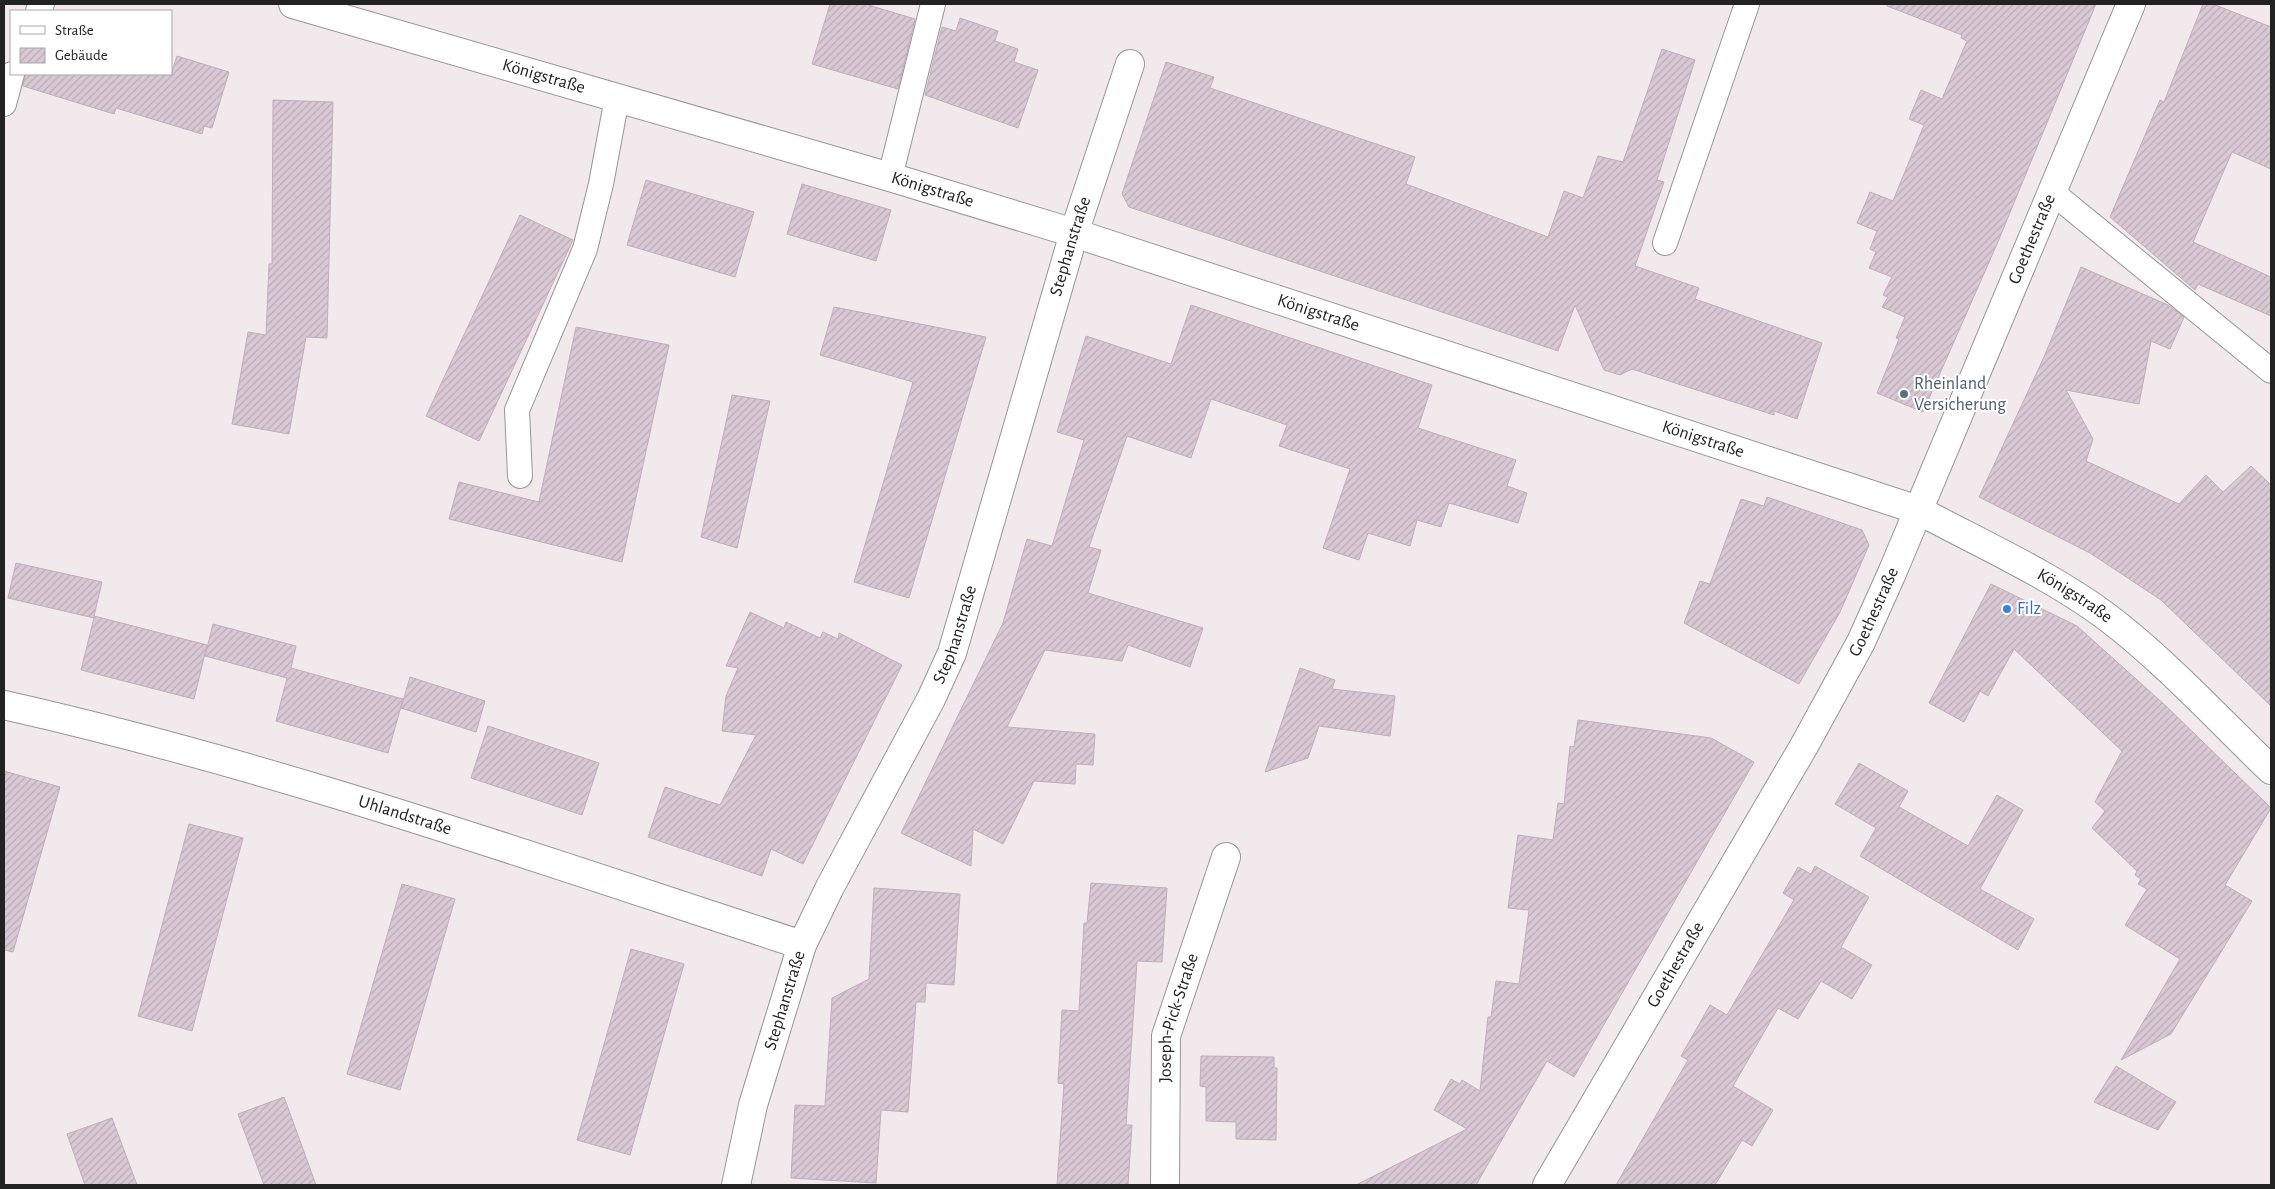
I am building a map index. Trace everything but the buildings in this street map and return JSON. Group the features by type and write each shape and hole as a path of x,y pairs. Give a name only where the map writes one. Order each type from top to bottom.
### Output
{"street":[{"name":"Königstraße","path":"293,4 890,177 1074,233 1918,510 2045,578 2106,617 2133,638 2271,770"},
{"name":"Goethestraße","path":"1547,1185 1848,667 1885,589 2132,4"},
{"name":"Stephanstraße","path":"736,1185 753,1105 802,945 830,887 931,699 952,653 1074,233 1130,64"},
{"name":"Uhlandstraße","path":"4,705 121,732 294,781 802,945"},
{"name":"Joseph-Pick-Straße","path":"1165,1185 1166,1036 1226,857"}],"lane":[{"path":"890,177 933,4"},
{"path":"1665,243 1747,4"},
{"path":"4,104 12,75"},
{"path":"520,476 517,410 585,249 601,184 617,98"},
{"path":"2053,193 2271,371"}],"place":[{"name":"Rheinland Versicherung","path":"1904,394"},
{"name":"Filz","path":"2007,609"}]}
